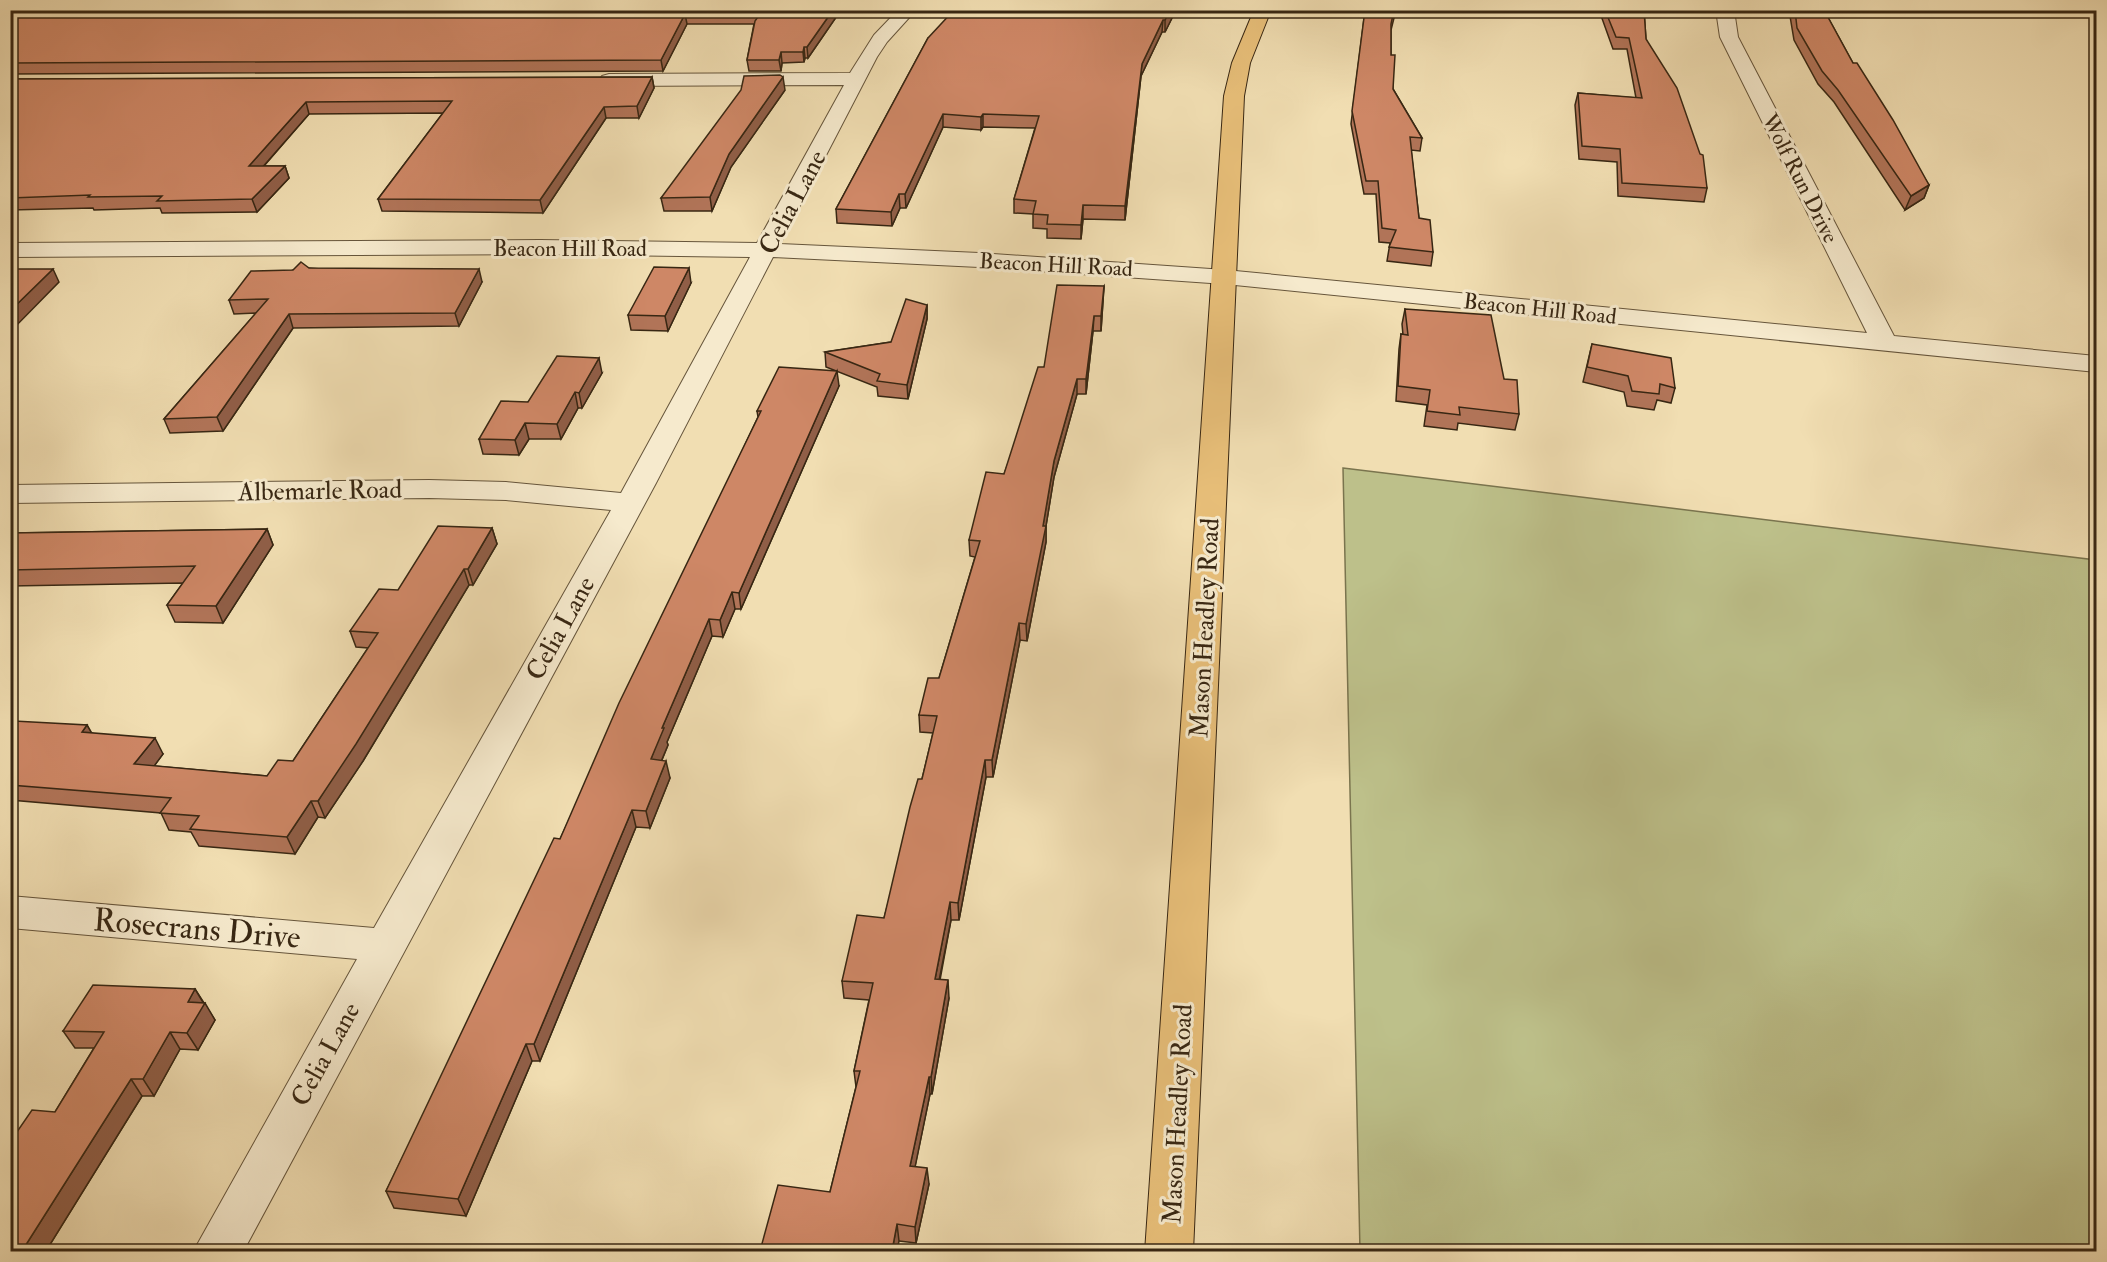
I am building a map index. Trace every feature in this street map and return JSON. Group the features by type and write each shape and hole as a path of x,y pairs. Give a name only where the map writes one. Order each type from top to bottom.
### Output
{"main road":[{"name":"Mason Headley Road","path":"1169,1251 1234,96 1241,63 1263,10"}],"street":[{"name":"Celia Lane","path":"217,1251 630,503 856,79 880,39 908,10"},
{"name":"Wolf Run Drive","path":"1725,10 1729,37 1884,342"},
{"path":"593,80 856,79"},
{"name":"Beacon Hill Road","path":"10,250 540,247 766,250 990,260 1225,277 2097,364"},
{"name":"Albemarle Road","path":"10,494 506,490 630,503"},
{"name":"Rosecrans Drive","path":"10,912 384,945"}],"green space":[{"path":"1343,468 2096,560 2096,1251 1360,1251"}],"building":[{"path":"10,10 833,10 807,47 804,47 803,52 781,52 779,60 747,60 755,21 760,14 685,14 661,60 10,63"},
{"path":"954,10 1011,10 1067,16 1071,10 1170,10 1142,64 1125,206 1083,205 1081,225 1047,224 1048,215 1033,214 1036,201 1014,199 1039,116 983,114 981,117 943,114 905,194 899,194 891,212 836,209 928,38"},
{"path":"1365,10 1394,10 1391,24 1391,55 1395,55 1393,89 1422,138 1410,137 1419,218 1430,220 1433,252 1389,247 1396,230 1382,228 1378,181 1366,181 1352,111"},
{"path":"1605,10 1644,10 1646,39 1677,88 1700,154 1703,155 1707,188 1622,183 1620,149 1582,146 1578,93 1642,98 1629,38 1616,37"},
{"path":"1795,10 1824,10 1853,63 1857,63 1893,120 1929,185 1911,196 1838,90 1822,71 1797,28"},
{"path":"780,75 783,77 729,154 710,197 661,198 741,90 744,76"},
{"path":"652,77 637,106 604,107 540,200 378,199 452,101 306,102 249,166 285,166 252,199 157,201 162,196 88,197 90,195 10,198 10,79"},
{"path":"301,262 309,268 479,269 455,313 289,314 217,417 164,419 268,299 229,300 251,271 293,270"},
{"path":"654,267 689,268 665,316 628,315"},
{"path":"10,269 53,269 10,311"},
{"path":"1057,285 1104,286 1101,316 1094,316 1086,379 1077,379 1054,461 1043,526 1046,526 1026,624 1019,623 992,760 985,760 958,903 950,902 935,979 948,980 931,1077 929,1077 910,1166 927,1168 915,1227 897,1224 892,1251 760,1251 778,1185 830,1192 860,1071 854,1071 873,983 842,981 857,915 884,918 910,807 918,779 922,779 937,716 919,715 928,678 939,678 980,541 969,540 986,472 1004,474 1038,367 1044,367"},
{"path":"906,299 927,305 907,385 877,381 880,374 825,352 891,342"},
{"path":"1405,309 1491,315 1504,379 1517,380 1519,414 1459,407 1460,415 1427,411 1430,390 1398,386 1401,334 1408,335"},
{"path":"1592,344 1671,358 1675,388 1660,384 1659,394 1632,391 1628,376 1587,367"},
{"path":"557,356 599,358 579,393 575,392 557,424 525,423 515,440 479,439 501,401 528,402"},
{"path":"779,367 837,371 739,593 732,592 720,620 709,619 651,759 666,761 646,811 632,810 534,1044 526,1044 458,1199 386,1191 554,838 560,839 619,703 761,411 757,411"},
{"path":"438,526 492,528 468,569 464,569 356,744 318,801 311,801 287,837 190,829 199,816 160,813 171,798 10,785 10,724 14,721 87,725 82,732 155,738 134,764 267,776 278,760 293,761 378,633 350,631 379,589 398,590"},
{"path":"267,529 216,606 167,605 195,566 10,570 10,533"},
{"path":"93,985 195,989 188,1002 205,1003 187,1033 170,1032 143,1079 131,1079 22,1251 10,1251 10,1142 32,1110 55,1112 104,1032 63,1031"}]}
